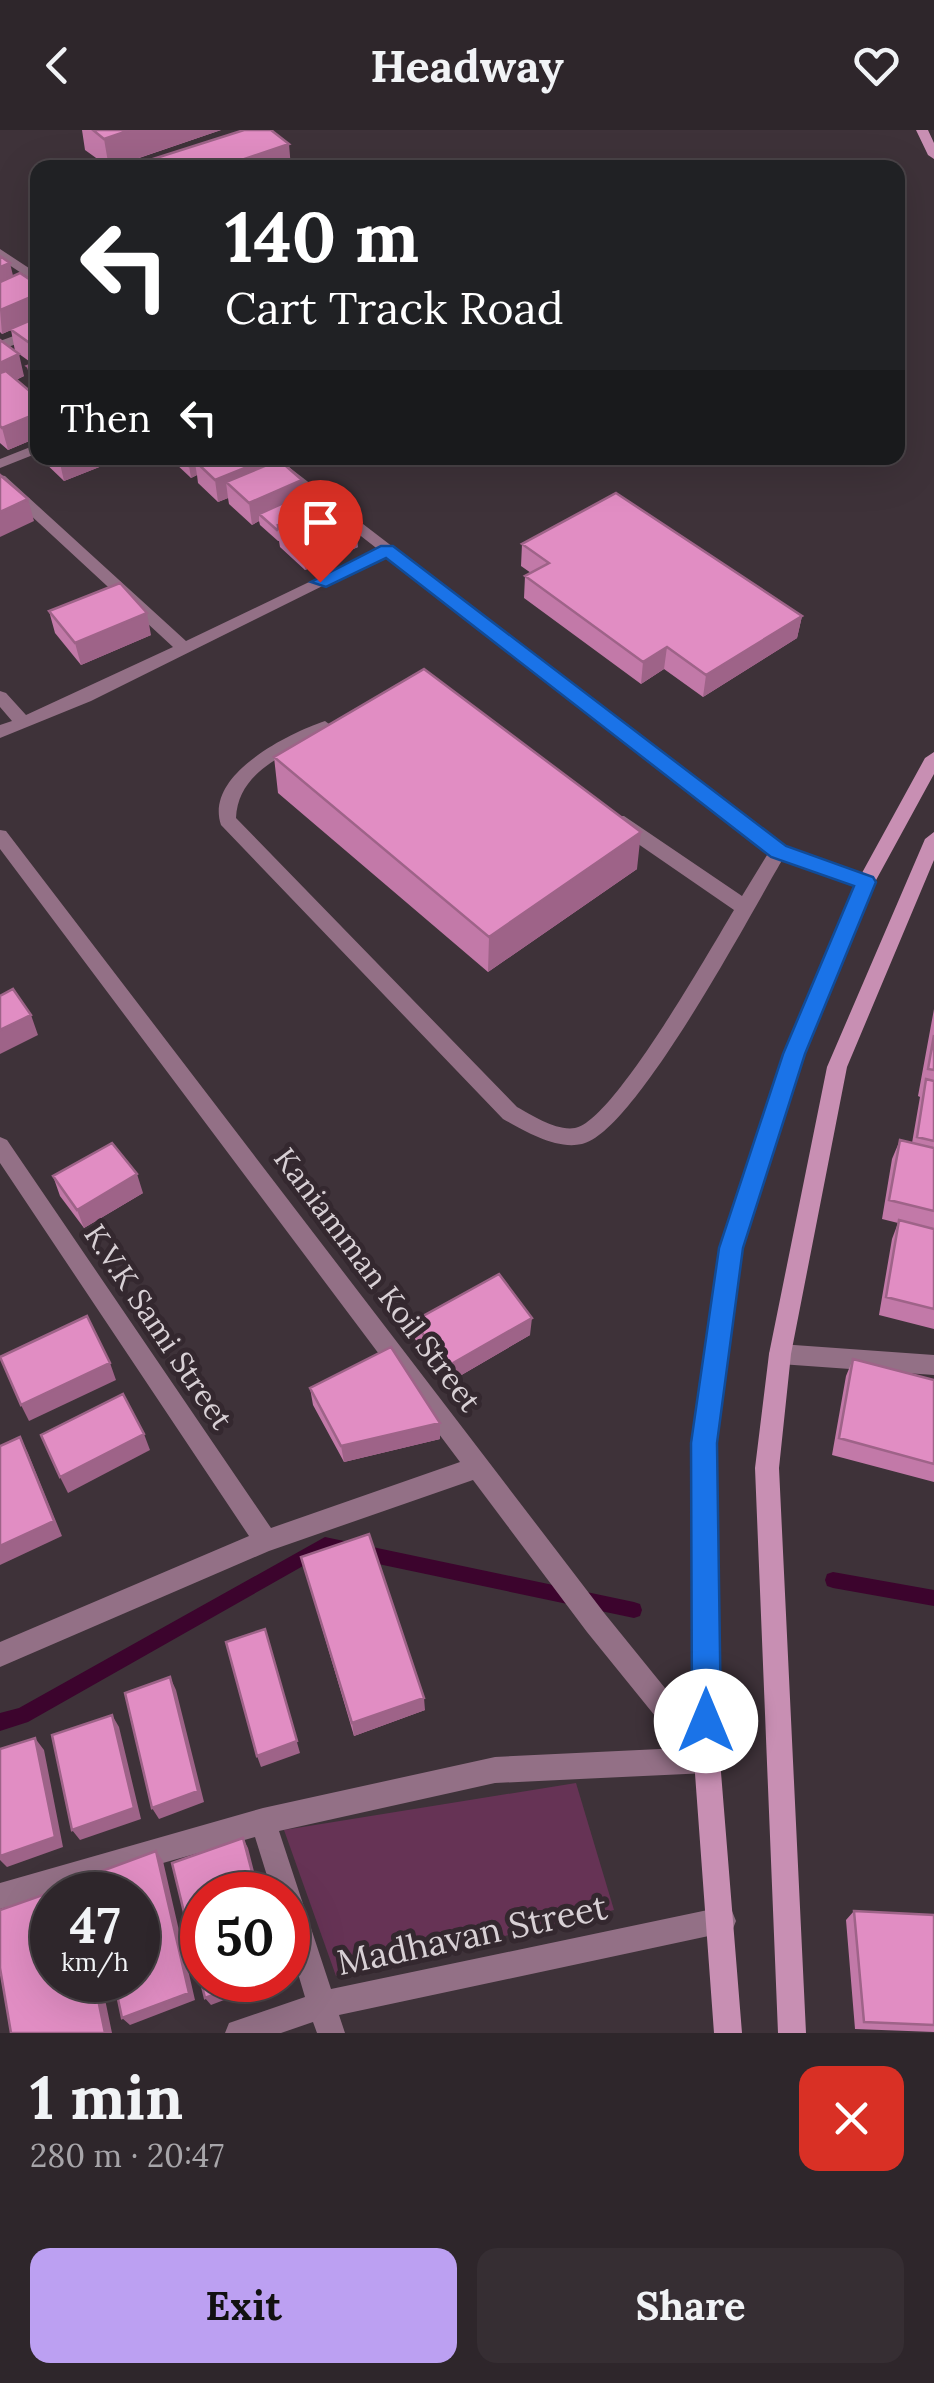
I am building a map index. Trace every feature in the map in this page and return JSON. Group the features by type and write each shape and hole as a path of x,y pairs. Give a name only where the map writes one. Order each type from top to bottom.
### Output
{"main road":[{"path":"927,132 934,156"},
{"path":"728,2033 707,1760 704,1443 731,1248 794,1054 866,882 934,758"},
{"path":"792,2033 767,1468 780,1354 836,1067 934,839"}],"street":[{"path":"0,253 30,274"},
{"path":"0,346 30,334"},
{"path":"0,464 30,451"},
{"path":"277,465 778,852 866,882"},
{"path":"0,479 184,648"},
{"path":"0,732 387,550"},
{"path":"0,697 23,722"},
{"path":"338,720 244,773 229,792 227,820 510,1113 551,1133 583,1136 599,1127 637,1082 778,852"},
{"path":"598,807 744,907"},
{"name":"Kaniamman Koil Street","path":"0,836 596,1623 707,1760"},
{"name":"K.V.K Sami Street","path":"0,1146 266,1542"},
{"path":"780,1354 934,1366"},
{"path":"0,1655 266,1542 478,1467"},
{"path":"0,1896 263,1822 495,1770 707,1760"},
{"path":"263,1822 325,2004 331,2033"},
{"name":"Madhavan Street","path":"239,2033 325,2004 722,1921"}],"shaded area":[{"path":"576,1783 614,1910 336,1976 310,1903 310,1872 299,1872 284,1830"}],"building":[{"path":"93,130 130,130 104,139"},
{"path":"244,130 271,130 289,144 242,160 150,160"},
{"path":"20,273 30,280 30,297 0,310 0,282"},
{"path":"30,320 30,343 10,329"},
{"path":"0,340 19,354 0,363"},
{"path":"6,371 30,391 30,416 2,428 0,426 0,373"},
{"path":"199,465 252,465 215,480"},
{"path":"267,465 285,465 302,480 249,503 226,482"},
{"path":"0,475 28,499 0,512"},
{"path":"306,493 321,506 278,525 277,530 259,514"},
{"path":"616,493 802,616 706,675 667,647 643,662 525,576 549,563 522,544"},
{"path":"330,502 356,525 303,548 278,525"},
{"path":"120,583 147,613 75,643 49,611"},
{"path":"424,669 641,832 489,937 274,757"},
{"path":"13,989 31,1015 0,1030 0,996"},
{"path":"934,1035 934,1070 928,1069"},
{"path":"926,1079 934,1081 934,1141 917,1137"},
{"path":"900,1140 934,1148 934,1211 889,1200"},
{"path":"112,1143 137,1174 77,1210 53,1176"},
{"path":"899,1220 934,1229 934,1309 886,1297"},
{"path":"499,1274 532,1318 446,1367 414,1321"},
{"path":"87,1316 110,1363 21,1405 0,1357"},
{"path":"391,1347 440,1423 341,1446 310,1388"},
{"path":"853,1359 934,1380 934,1464 839,1438"},
{"path":"123,1394 144,1434 60,1477 41,1435"},
{"path":"20,1437 54,1521 0,1546 0,1446"},
{"path":"369,1534 424,1698 352,1723 301,1557"},
{"path":"265,1629 297,1741 257,1756 226,1642"},
{"path":"170,1677 198,1791 152,1808 125,1693"},
{"path":"112,1715 134,1808 72,1830 52,1735"},
{"path":"35,1738 55,1837 0,1856 0,1749"},
{"path":"243,1838 252,1872 180,1872 180,1896 172,1863"},
{"path":"156,1851 180,1954 180,1996 122,2018 119,2002 160,2002 160,1872 99,1872"},
{"path":"30,1899 30,2002 99,2002 105,2033 11,2033 0,1968 0,1910"},
{"path":"854,1911 934,1915 934,2025 864,2022"}],"waterway":[{"path":"0,1722 22,1716 325,1545 634,1610"},
{"path":"833,1580 934,1598"}],"route":[{"path":"320,582 387,550 778,852 866,882 794,1054 731,1248 704,1443 706,1721"}]}
